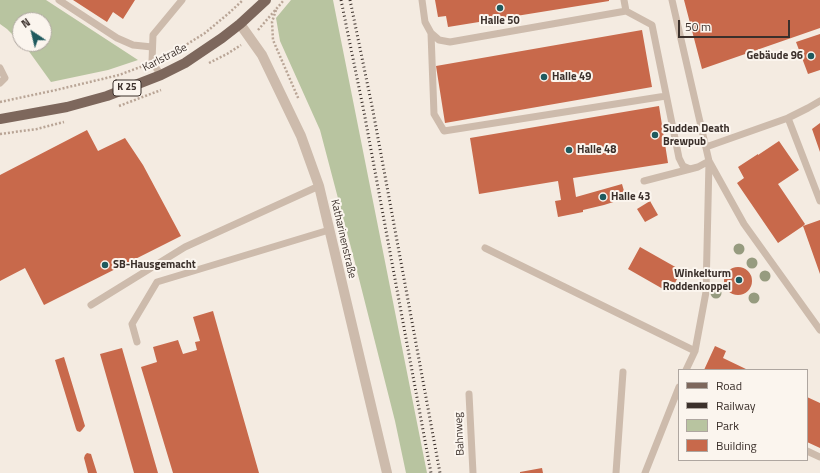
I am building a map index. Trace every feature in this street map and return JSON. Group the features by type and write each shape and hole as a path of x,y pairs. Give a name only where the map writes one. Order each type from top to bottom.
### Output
{"main road":[{"name":"K 25","path":"240,24 266,0"},
{"name":"Karlstraße","path":"0,119 66,107 107,96 161,75 203,52 240,24"}],"street":[{"name":"Katharinenstraße","path":"240,24 262,55 301,136 318,186 387,473"}],"lane":[{"path":"59,0 117,38 133,45 152,47"},
{"path":"161,75 152,62 153,35 182,0"},
{"path":"422,0 425,22 431,33 439,40 450,42 626,11 652,25 679,158 683,166 690,169"},
{"path":"624,0 626,11"},
{"path":"672,0 709,160 706,292 695,351 686,369"},
{"path":"431,33 434,114 444,131 666,96"},
{"path":"0,68 5,78 0,83"},
{"path":"706,147 788,118 820,101"},
{"path":"788,118 820,201"},
{"path":"644,181 698,167 709,160"},
{"path":"709,160 744,224 820,330"},
{"path":"90,305 185,247 318,186"},
{"path":"137,342 132,324 157,282 329,230"},
{"path":"485,248 695,351"},
{"path":"616,473 623,372"},
{"path":"646,473 678,390"},
{"name":"Bahnweg","path":"469,394 473,473"},
{"path":"808,451 820,457"}],"path":[{"path":"0,102 119,75 152,62 180,48 204,33 243,0"},
{"path":"276,10 284,0"}],"green space":[{"path":"0,0 46,0 138,60 108,70 51,82 29,52 52,52 52,12 12,12 12,34 0,24"},
{"path":"291,0 333,0 427,473 406,473 395,421 320,130 280,41 276,18"}],"building":[{"path":"73,0 135,0 123,19 113,12 107,22"},
{"name":"Halle 50","path":"435,0 609,1 448,27 446,16 438,17"},
{"path":"684,0 820,0 820,28 702,69"},
{"name":"Halle 49","path":"642,30 652,87 445,123 436,66"},
{"name":"Gebäude 96","path":"820,34 820,70 808,74 796,42"},
{"name":"Halle 48","path":"659,106 668,163 573,178 576,197 622,184 626,198 583,210 583,212 558,217 555,201 561,200 558,181 479,194 470,138"},
{"path":"820,123 820,152 812,129"},
{"path":"87,130 98,151 125,138 143,165 181,236 44,305 25,268 0,281 0,175"},
{"path":"779,141 799,170 778,184 805,224 778,243 737,183 744,178 738,167"},
{"path":"650,201 658,215 645,222 637,209"},
{"path":"820,220 820,274 803,226"},
{"path":"640,247 686,273 683,279 678,277 675,283 668,280 663,289 628,269"},
{"name":"Winkelturm Roddenkoppel","path":"738,267 748,271 752,281 748,291 738,295 728,291 724,281 728,271"},
{"path":"213,311 259,473 173,473 141,367 157,362 153,347 178,340 183,354 197,350 195,342 200,341 193,317"},
{"path":"715,346 726,351 723,358 746,369 704,369"},
{"path":"122,348 158,473 134,473 100,354"},
{"path":"64,357 85,426 80,432 76,429 55,360"},
{"path":"808,397 820,403 820,448 808,442"},
{"path":"87,453 91,454 97,473 88,473 84,458"},
{"path":"542,468 543,473 520,473 520,472"}],"railway":[{"path":"341,0 364,112 431,473"},
{"path":"350,0 373,111 440,473"}],"place":[{"name":"Halle 50","path":"500,8"},
{"name":"Gebäude 96","path":"811,56"},
{"name":"Halle 49","path":"544,77"},
{"name":"Sudden Death Brewpub","path":"655,135"},
{"name":"Halle 48","path":"569,150"},
{"name":"Halle 43","path":"603,197"},
{"name":"SB-Hausgemacht","path":"105,265"},
{"name":"Winkelturm Roddenkoppel","path":"739,280"}]}
